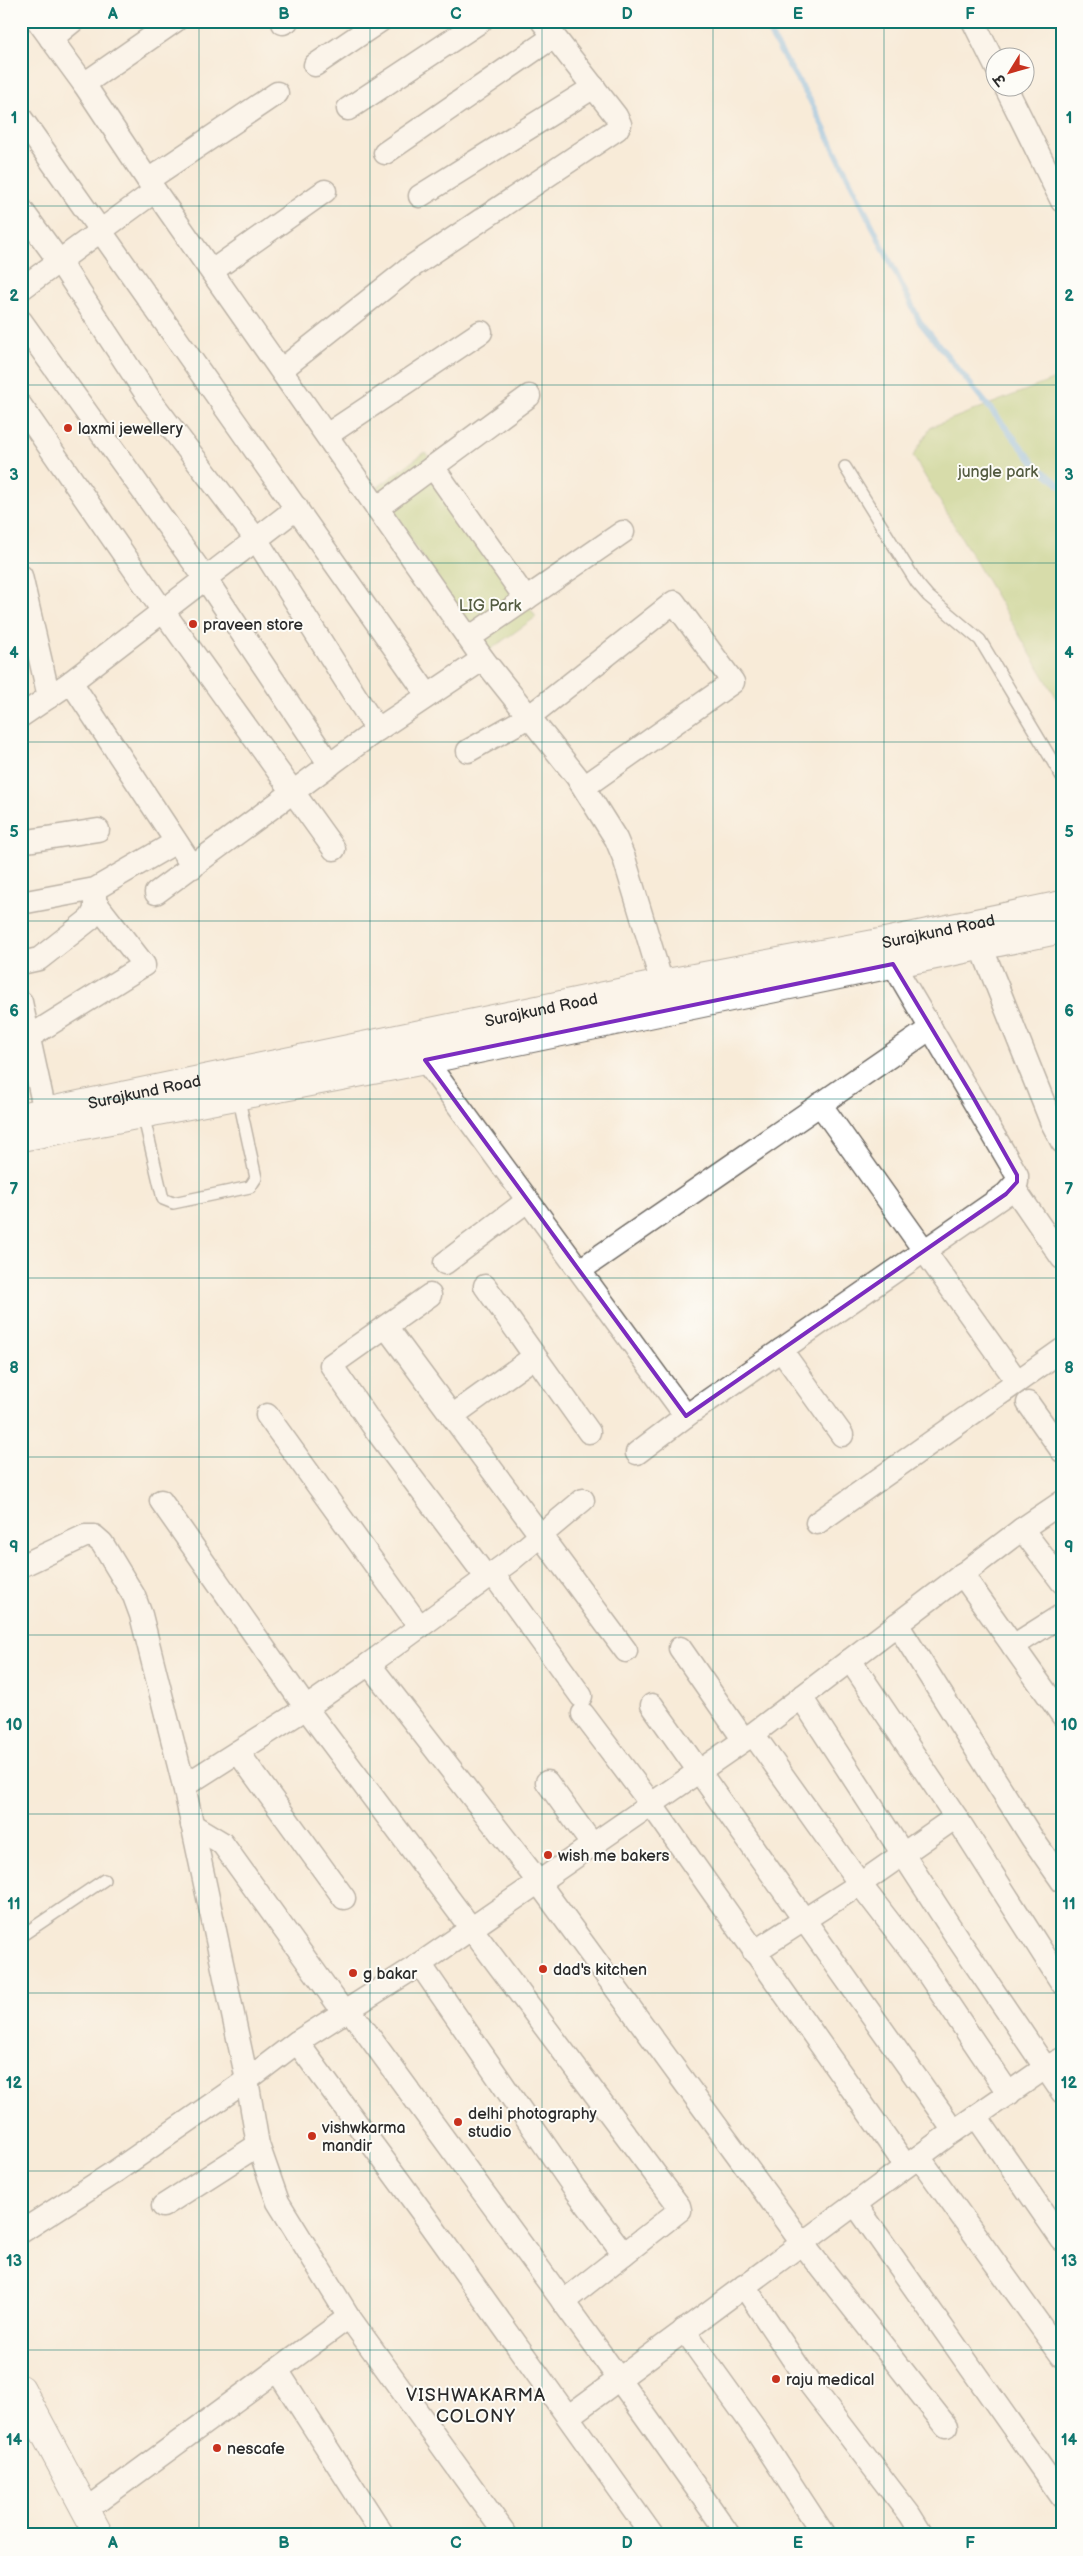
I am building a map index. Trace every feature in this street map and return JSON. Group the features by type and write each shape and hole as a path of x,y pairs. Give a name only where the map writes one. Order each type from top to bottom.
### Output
{"main road":[{"name":"Surajkund Road","path":"33,1115 662,984 885,942 1062,905"},
{"name":"Surajkund Road","path":"21,1137 425,1060 1062,929"},
{"path":"21,2389 99,2535"}],"street":[{"path":"73,21 44,30 84,84 152,185 483,659 530,716 584,787 616,838 624,858 669,1010"},
{"path":"84,84 175,21"},
{"path":"315,65 380,21"},
{"path":"348,109 481,21"},
{"path":"973,21 986,48"},
{"path":"281,370 411,267 617,129 620,124 616,116 548,29 385,153"},
{"path":"420,196 594,87"},
{"path":"21,289 100,231 152,185 276,92"},
{"path":"1012,98 1053,165 1062,201"},
{"path":"21,118 298,508 427,694"},
{"path":"212,271 325,192"},
{"path":"21,209 59,260 151,401 256,539 377,730"},
{"path":"21,321 205,578 330,765"},
{"path":"327,435 481,332"},
{"path":"377,508 529,396"},
{"path":"21,406 164,611 334,849"},
{"path":"433,466 526,599"},
{"path":"21,716 70,682 298,508"},
{"path":"469,638 622,532"},
{"path":"21,576 49,697"},
{"path":"468,751 530,716 674,602 733,682 584,787"},
{"path":"156,893 427,694 483,659"},
{"path":"70,682 193,867"},
{"path":"21,842 98,830"},
{"path":"21,903 95,895 176,842"},
{"path":"21,963 39,959 90,919 94,915 95,895"},
{"path":"25,1038 144,965 95,895"},
{"path":"981,946 1051,1121 1062,1142"},
{"path":"637,1453 686,1416 1014,1188 1017,1182 1017,1175 893,964"},
{"path":"21,1002 33,1115"},
{"path":"580,1270 931,1028"},
{"path":"425,1060 527,1202 580,1270 686,1416"},
{"path":"820,1104 926,1250 1017,1381"},
{"path":"1014,1188 1062,1258"},
{"path":"445,1263 527,1202"},
{"path":"484,1286 589,1432"},
{"path":"430,1295 387,1328 331,1366 375,1429 490,1576 754,1952 912,2162 1062,2356"},
{"path":"387,1328 626,1651"},
{"path":"781,1350 842,1434"},
{"path":"817,1524 1062,1350"},
{"path":"452,1416 534,1357"},
{"path":"1028,1403 1062,1451"},
{"path":"267,1415 420,1627"},
{"path":"184,1786 306,1708 369,1664 490,1576 583,1500"},
{"path":"162,1501 306,1708 469,1929 680,2206 680,2210 562,2302"},
{"path":"21,2232 116,2171 247,2080 297,2042 348,2012 420,1964 748,1737 1022,1529 1062,1502"},
{"path":"1022,1529 1062,1582"},
{"path":"21,1566 85,1536 94,1536 102,1543 134,1596 141,1615 184,1786 247,2080 258,2145 282,2209 349,2317 506,2535"},
{"path":"962,1574 1062,1715"},
{"path":"1013,1646 1062,1615"},
{"path":"897,1624 1032,1838 1062,1881"},
{"path":"680,1648 920,1962 1009,2094"},
{"path":"850,1660 956,1817 1062,1983"},
{"path":"369,1664 539,1882 802,2243 946,2426"},
{"path":"801,1697 904,1854 1053,2064 1062,2092"},
{"path":"652,1706 954,2131"},
{"path":"238,1752 344,1898"},
{"path":"548,1782 592,1844"},
{"path":"754,1952 860,1884 956,1817"},
{"path":"192,1825 222,1843 562,2302 620,2377 729,2535"},
{"path":"420,1964 575,2190 624,2254"},
{"path":"297,2042 569,2416 652,2535"},
{"path":"569,2416 954,2131 1053,2064"},
{"path":"976,2116 1059,2229"},
{"path":"163,2206 258,2145"},
{"path":"856,2205 1062,2496"},
{"path":"744,2286 809,2383 909,2514 922,2535"},
{"path":"86,2510 349,2317"},
{"path":"684,2330 754,2426 824,2535"},
{"path":"277,2370 383,2535"}],"lane":[{"path":"845,467 917,583 928,596 980,640 1062,776"},
{"path":"142,1113 163,1199 172,1203 250,1187 254,1183 256,1178 238,1095"},
{"path":"21,1936 104,1880"}],"highlighted area":[{"path":"893,964 973,1097 1017,1175 1017,1182 1006,1194 686,1416 425,1060"}],"green space":[{"name":"jungle park","path":"1055,379 1062,387 1062,707 913,456 931,427"},
{"name":"LIG Park","path":"425,452 536,617 484,654 378,487"}],"waterway":[{"path":"762,21 810,100 920,322 1035,464 1062,487"}],"place":[{"name":"laxmi jewellery","path":"68,428"},
{"name":"praveen store","path":"193,624"},
{"name":"wish me bakers","path":"548,1855"},
{"name":"dad's kitchen","path":"543,1969"},
{"name":"g bakar","path":"353,1973"},
{"name":"delhi photography studio","path":"458,2122"},
{"name":"vishwkarma mandir","path":"312,2136"},
{"name":"raju medical","path":"776,2379"},
{"name":"nescafe","path":"217,2448"}],"district":[{"name":"VISHWAKARMA COLONY","path":"476,2405"}]}
